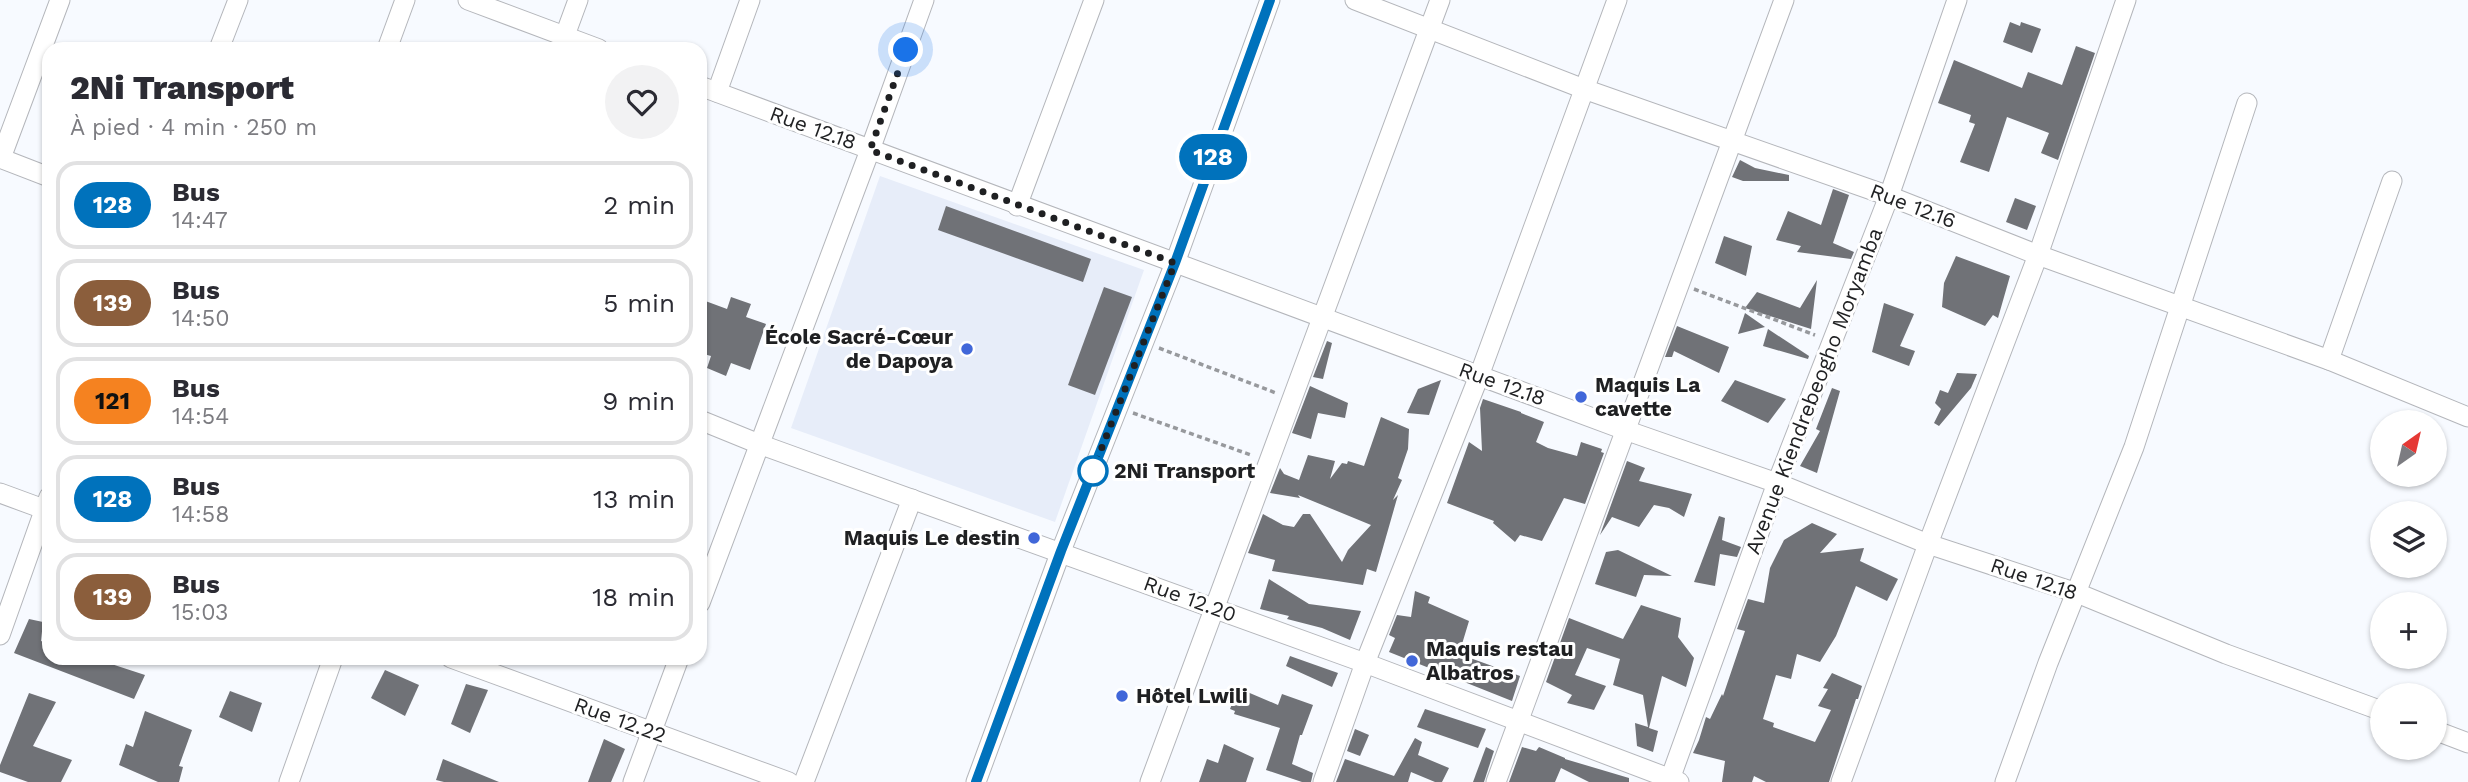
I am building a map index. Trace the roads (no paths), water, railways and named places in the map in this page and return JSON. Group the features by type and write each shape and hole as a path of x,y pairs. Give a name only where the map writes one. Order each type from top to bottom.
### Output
{"street":[{"path":"45,42 61,0"},
{"path":"222,42 238,0"},
{"path":"390,42 405,0"},
{"path":"468,0 560,42"},
{"path":"562,42 578,0"},
{"path":"708,89 750,0"},
{"path":"707,584 924,0"},
{"path":"1017,206 1094,0"},
{"path":"976,782 1061,551 1175,263 1270,0"},
{"name":"Rue 12.16","path":"1355,0 1584,89 1889,196 2038,255 2329,360 2468,417"},
{"path":"1150,782 1440,0"},
{"path":"1323,782 1365,663 1479,376 1617,0"},
{"path":"1496,782 1784,0"},
{"name":"Avenue Kiendrebeogho Moryamba","path":"1673,781 1777,483 1889,196 1957,0"},
{"path":"1841,782 2038,255 2126,0"},
{"path":"42,49 0,158 42,174"},
{"name":"Rue 12.18","path":"708,89 1017,206 1625,430 1777,483 1928,544 2077,593 2225,654 2370,707"},
{"path":"2005,782 2048,663 2134,447 2247,103"},
{"path":"2329,360 2392,181"},
{"name":"Rue 12.20","path":"707,423 1365,663 1673,781"},
{"path":"0,492 42,505"},
{"path":"804,782 912,499"},
{"path":"0,635 42,520"},
{"path":"289,782 331,665"},
{"path":"634,782 676,665"},
{"name":"Rue 12.22","path":"504,667 652,732 789,782"},
{"path":"2447,735 2468,743"}],"place":[{"name":"École Sacré-Cœur de Dapoya","path":"967,349"},
{"name":"Maquis La cavette","path":"1581,397"},
{"name":"2Ni Transport","path":"1093,471"},
{"name":"Maquis Le destin","path":"1034,538"},
{"name":"Maquis restau Albatros","path":"1412,661"},
{"name":"Hôtel Lwili","path":"1122,696"}]}
